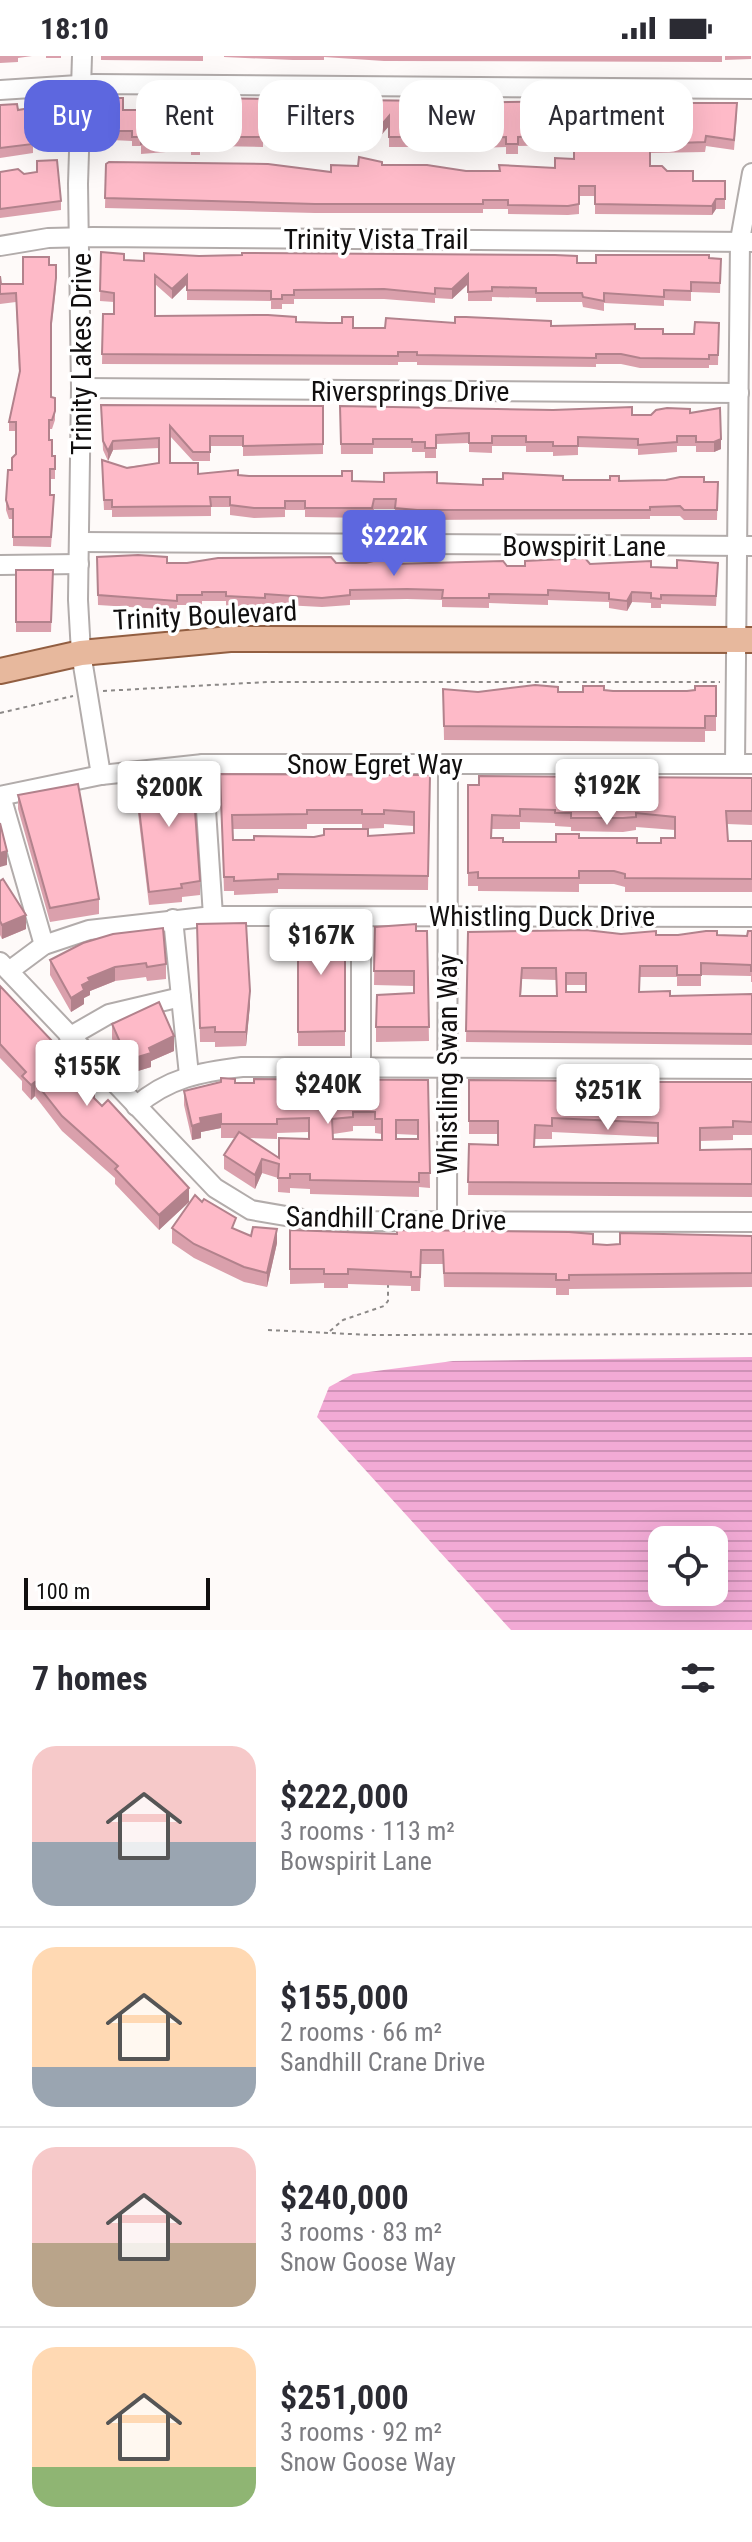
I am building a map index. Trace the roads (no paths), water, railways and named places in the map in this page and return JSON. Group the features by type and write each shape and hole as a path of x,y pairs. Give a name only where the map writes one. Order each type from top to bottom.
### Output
{"main road":[{"name":"Trinity Boulevard","path":"0,671 81,653 230,639 744,640"}],"street":[{"name":"Trinity Lakes Drive","path":"82,56 82,80"},
{"path":"120,85 752,89"},
{"path":"0,90 24,89"},
{"name":"Trinity Lakes Drive","path":"79,152 81,653 101,775"},
{"path":"744,764 744,546 739,393 752,173"},
{"name":"Trinity Vista Trail","path":"0,246 81,237 746,241"},
{"name":"Riversprings Drive","path":"81,388 739,393"},
{"name":"Bowspirit Lane","path":"80,542 744,546"},
{"path":"0,565 79,564"},
{"path":"203,764 213,916"},
{"name":"Snow Egret Way","path":"1,796 101,775 203,764 744,764"},
{"name":"Whistling Swan Way","path":"447,1220 448,764"},
{"path":"1,796 44,945"},
{"name":"Whistling Duck Drive","path":"4,966 44,945 89,930 213,916 752,917"},
{"path":"361,917 361,1069"},
{"path":"173,919 189,1075"},
{"name":"Sandhill Crane Drive","path":"4,966 215,1188 251,1210 315,1221 752,1222"},
{"path":"69,1037 109,1014 181,997"},
{"path":"136,1106 171,1082 189,1075 242,1067 752,1069"}]}
